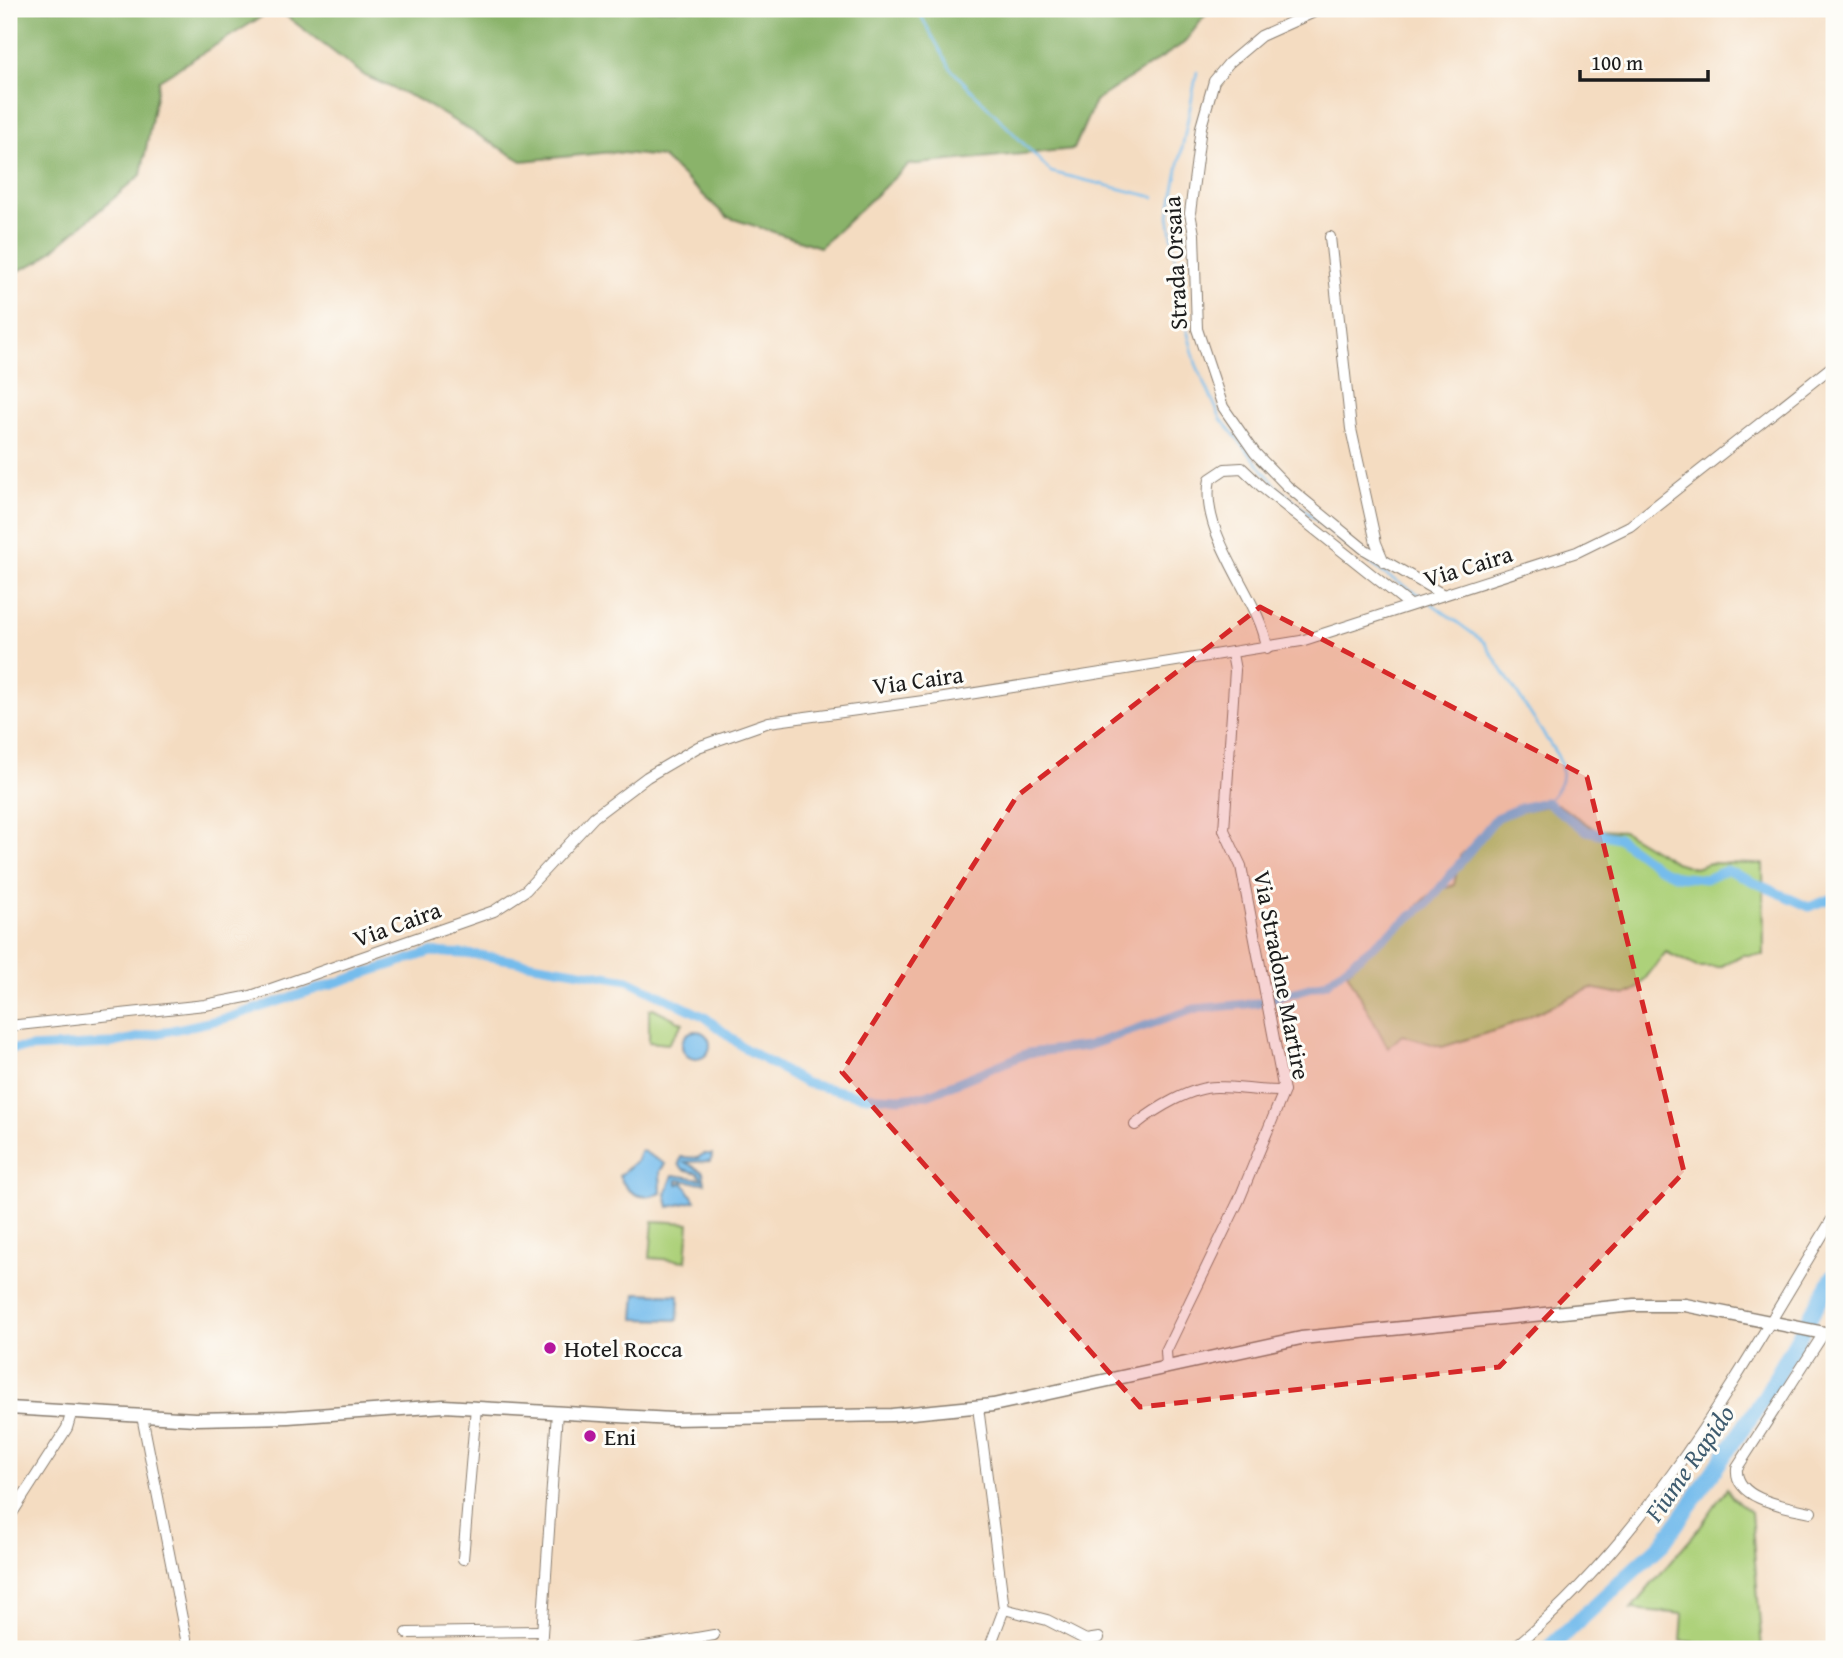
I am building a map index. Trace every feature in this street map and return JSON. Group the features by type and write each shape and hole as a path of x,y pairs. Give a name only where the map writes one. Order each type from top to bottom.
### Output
{"main road":[{"path":"9,1408 195,1419 288,1417 402,1408 476,1407 700,1419 892,1415 978,1407 1301,1338 1659,1303 1823,1333"}],"street":[{"name":"Strada Orsaia","path":"1321,9 1261,36 1229,63 1214,81 1201,127 1190,213 1194,234 1194,310 1204,359 1223,407 1255,453 1287,486 1385,563 1442,594"},
{"path":"1330,237 1351,429 1376,543 1385,563"},
{"name":"Via Caira","path":"9,1026 205,1005 251,996 494,912 526,890 594,817 647,777 698,747 769,722 1266,648 1339,631 1442,594 1513,575 1577,552 1630,526 1834,365"},
{"path":"1266,648 1263,632 1225,555 1212,514 1208,490 1210,479 1224,469 1242,468 1263,488 1410,605"},
{"name":"Via Stradone Martire","path":"1167,1366 1166,1351 1239,1200 1284,1091 1241,866 1224,830 1235,670 1232,654"},
{"path":"1135,1125 1150,1113 1191,1093 1216,1086 1284,1091"},
{"path":"1512,1649 1558,1611 1671,1477 1772,1322 1834,1216"},
{"path":"1811,1512 1758,1497 1742,1485 1736,1476 1737,1468 1823,1333"},
{"path":"463,1559 476,1407"},
{"path":"978,1407 1004,1609 989,1649"},
{"path":"9,1518 67,1428 72,1412"},
{"path":"541,1649 557,1412"},
{"path":"142,1416 188,1649"},
{"path":"1004,1609 1047,1620 1086,1640 1099,1638"},
{"path":"407,1633 542,1631"},
{"path":"634,1649 714,1635"}],"highlighted area":[{"path":"1260,607 1587,777 1684,1172 1499,1367 1140,1407 842,1072 1017,796"}],"green space":[{"path":"9,9 274,9 159,80 141,175 40,261 9,275"},
{"path":"277,9 1210,9 1184,43 1095,101 1074,149 908,165 820,247 727,217 662,157 612,152 522,161 417,99 365,76"},
{"path":"1557,804 1596,830 1623,831 1675,862 1695,868 1710,863 1763,864 1764,955 1742,955 1720,967 1697,967 1666,952 1637,989 1625,995 1591,988 1503,1028 1442,1047 1402,1035 1388,1048 1347,972 1435,890 1454,885 1460,856 1505,814"},
{"path":"653,1008 683,1023 668,1044 649,1042 649,1010"},
{"path":"653,1221 689,1223 686,1261 650,1258"},
{"path":"1727,1488 1732,1497 1751,1512 1762,1649 1681,1641 1683,1614 1631,1609 1699,1528"}],"water":[{"path":"696,1031 706,1035 710,1045 706,1055 696,1059 686,1055 682,1045 686,1035"},
{"path":"641,1150 665,1164 660,1171 661,1193 648,1196 636,1194 619,1176 637,1160"},
{"path":"703,1154 712,1154 711,1161 685,1162 703,1172 705,1183 677,1180 677,1184 684,1183 695,1201 669,1207 666,1194 673,1175 702,1179 698,1173 683,1169 679,1164 681,1157 698,1158"},
{"path":"636,1293 679,1295 678,1320 634,1319"}],"waterway":[{"path":"917,9 951,69 1051,172 1154,197"},
{"path":"1197,72 1169,215 1184,319 1196,364 1221,419 1277,487 1386,575 1423,597"},
{"path":"1431,603 1484,642 1557,755 1562,769 1561,781 1546,802"},
{"path":"9,1049 109,1044 227,1018 431,952 480,955 628,980 705,1017 744,1048 805,1083 861,1096 900,1098 927,1095 1028,1053 1087,1046 1194,1009 1257,1003 1326,983 1428,903 1496,818 1520,808 1546,802 1587,831 1618,838 1657,867 1676,876 1705,879 1727,870 1809,907 1830,899 1834,901"},
{"name":"Fiume Rapido","path":"1548,1649 1664,1542 1764,1398 1834,1275"}],"place":[{"name":"Hotel Rocca","path":"550,1348"},
{"name":"Eni","path":"590,1436"}]}
